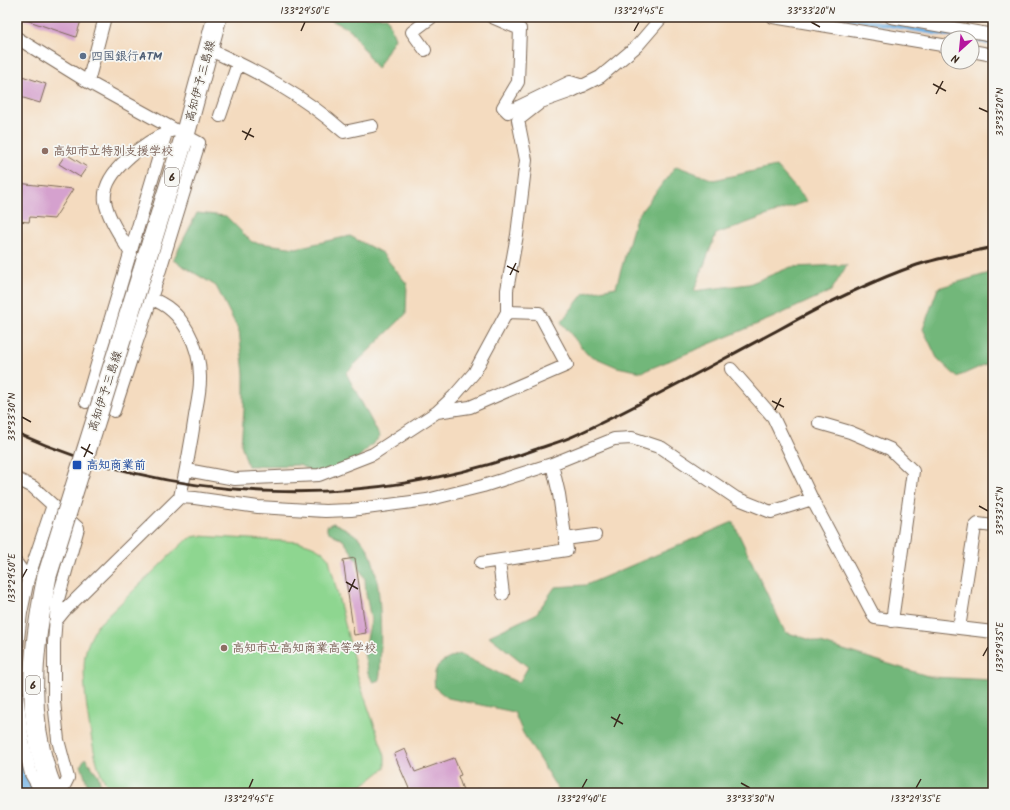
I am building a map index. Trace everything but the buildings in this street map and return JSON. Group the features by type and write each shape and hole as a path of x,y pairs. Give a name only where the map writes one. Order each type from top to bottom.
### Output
{"main road":[{"name":"高知伊予三島線","path":"49,791 36,724 33,694 33,664 37,626 47,576 122,337 175,133 208,49 217,17"}],"street":[{"path":"88,82 105,17"},
{"path":"425,50 412,32 432,17"},
{"path":"492,17 520,29 518,82 503,107 508,112 570,82 583,86"},
{"path":"187,470 235,479 320,475 373,454 436,412 454,396 474,373 507,312 507,290 526,160 518,120 541,102 583,86 600,77 638,46 662,17"},
{"path":"773,17 940,45"},
{"path":"891,17 993,35"},
{"path":"17,38 175,133 199,143 151,299 114,411"},
{"path":"208,49 238,63 292,92 321,111 344,132 372,126"},
{"path":"980,53 993,55"},
{"path":"220,116 238,63"},
{"path":"131,254 109,214 105,201 106,187 111,176 128,158 158,136 175,133"},
{"path":"86,402 131,254 175,133"},
{"path":"55,622 64,610 180,498 187,470 200,379 196,349 189,330 177,316 159,302 151,299"},
{"path":"436,412 470,407 567,365 539,313 507,312"},
{"path":"101,351 131,359"},
{"path":"731,369 773,417 812,499 876,618 993,632"},
{"path":"819,423 850,432 890,449 913,471 892,621"},
{"path":"180,498 195,498 258,507 325,510 351,510 427,500 483,486 552,464 570,455 614,439 632,438 662,448 736,498 771,512 812,499"},
{"path":"481,563 567,550 560,494 552,464"},
{"path":"17,479 33,487 78,528 57,603 55,622 54,701 58,740 68,778 64,786 49,791 31,774 23,742 17,695"},
{"path":"17,648 21,613 28,579 52,505"},
{"path":"959,628 975,527 978,524 993,526"},
{"path":"565,539 595,534"},
{"path":"499,561 503,594"},
{"path":"17,564 28,579"}],"green space":[{"path":"325,17 387,17 395,38 377,69 351,30"},
{"path":"676,166 714,180 776,166 807,201 716,234 694,291 749,284 791,267 847,265 831,291 772,318 642,372 617,367 587,354 561,322 584,293 616,287 636,218"},
{"path":"197,213 226,216 252,242 296,248 350,236 382,253 407,284 406,314 346,373 380,437 347,468 319,475 299,465 248,466 241,444 244,410 244,373 239,331 216,286 173,260"},
{"path":"993,272 993,361 957,377 937,358 923,329 938,288"},
{"path":"733,522 785,632 931,677 993,680 993,793 560,793 523,733 514,712 448,698 435,688 434,680 438,666 446,660 459,654 519,683 528,667 489,636 536,614 555,587 586,585"},
{"path":"333,523 349,530 362,541 369,552 374,567 378,584 380,604 381,642 379,680 373,682 368,673 364,653 371,620 365,579 359,567 358,561 343,540 327,531 327,526"},
{"name":"高知市立高知商業高等学校","path":"198,536 300,542 316,548 329,559 359,681 385,756 385,768 353,793 111,793 97,763 90,733 84,680 85,655 87,647 97,626 184,542 192,537"},
{"path":"85,758 98,775 101,786 98,790 99,793 90,793 81,765"},
{"path":"485,788 496,793 470,793 470,789"}],"waterway":[{"path":"843,17 940,34"},
{"path":"980,41 993,44"},
{"path":"17,778 24,793"}],"railway":[{"path":"17,433 79,457 143,475 208,486 274,491 340,490 406,483 470,469 567,439 653,397 845,295 926,262 993,247"}],"place":[{"name":"四国銀行ATM","path":"83,56"},
{"name":"高知市立特別支援学校","path":"45,151"},
{"name":"高知商業前","path":"77,465"},
{"name":"高知市立高知商業高等学校","path":"224,648"}]}
